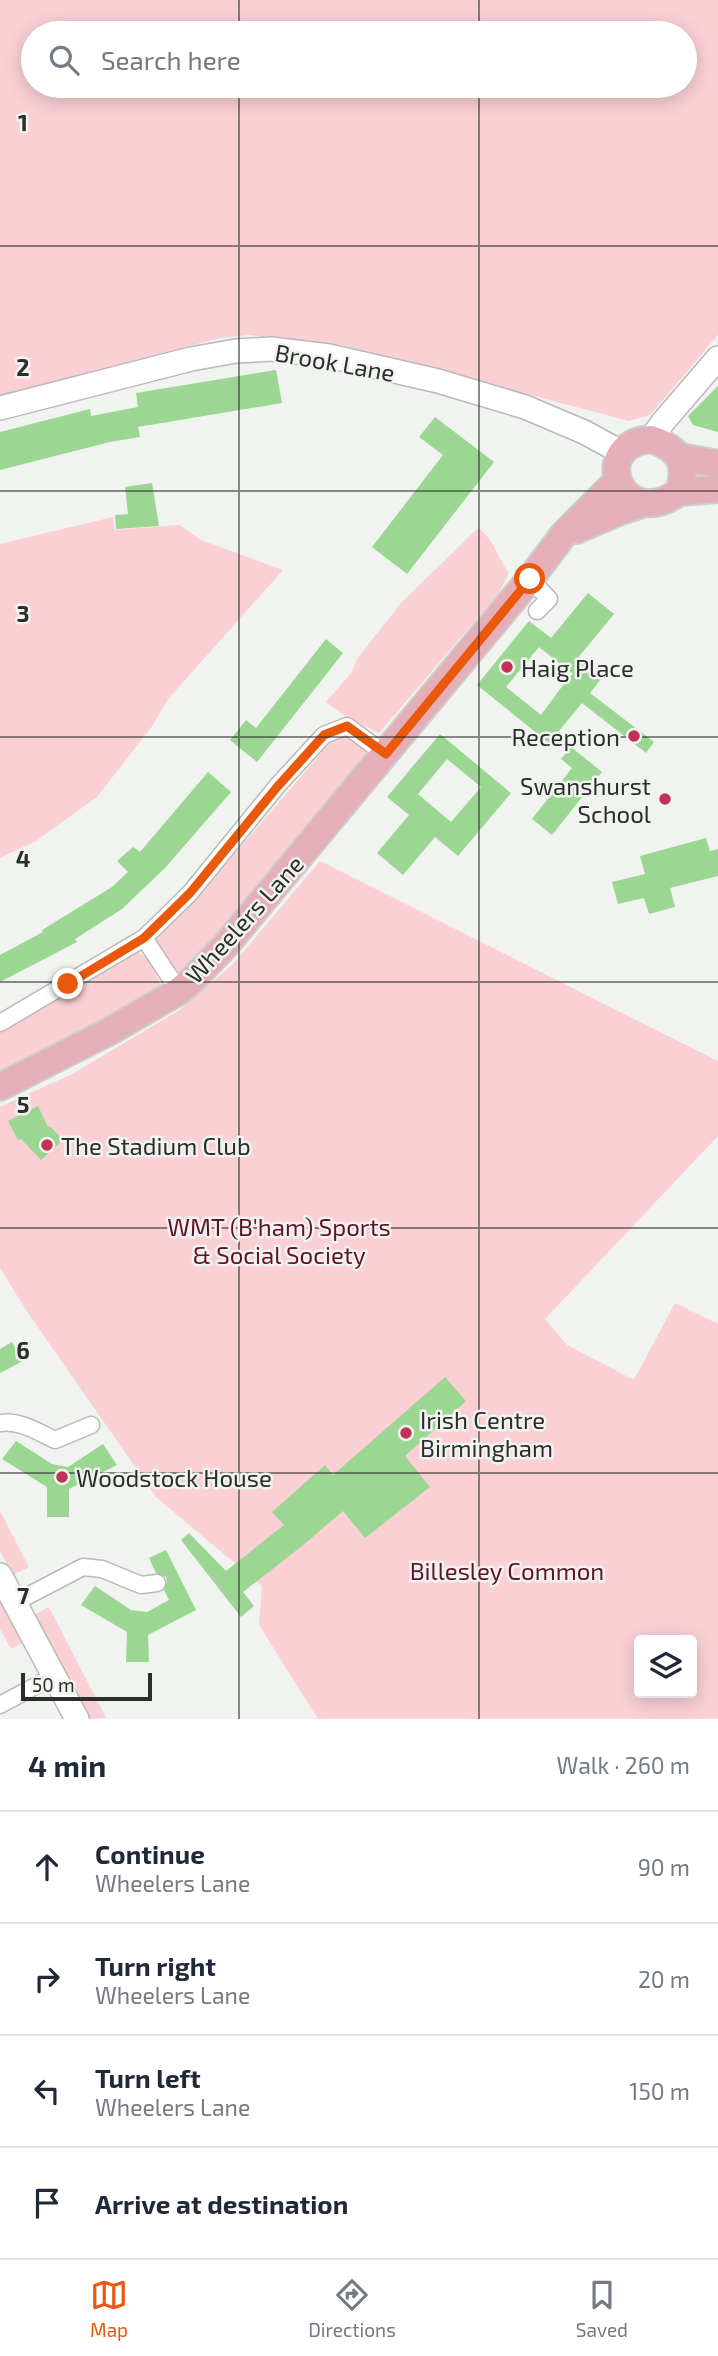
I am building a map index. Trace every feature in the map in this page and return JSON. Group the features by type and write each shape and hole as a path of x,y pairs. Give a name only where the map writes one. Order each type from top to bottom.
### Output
{"main road":[{"name":"Brook Lane","path":"0,408 191,359 236,351 271,349 329,356 392,370 525,407 584,432 621,452"},
{"path":"651,439 718,358"},
{"path":"679,492 684,468 680,457 664,443 651,439 638,440 621,452 617,468 618,480 625,494 634,500 658,504 679,492 718,489"},
{"path":"680,457 718,464"},
{"name":"Wheelers Lane","path":"0,1087 112,1030 179,991 225,946 530,579 564,534 618,480"},
{"path":"564,534 645,503"},
{"path":"0,1575 77,1719"}],"street":[{"path":"530,579 549,600 537,611"},
{"path":"0,1023 144,938 190,893 324,735 347,726 386,754"},
{"path":"144,938 179,991"},
{"path":"0,1423 9,1422 28,1427 55,1440 90,1425"},
{"path":"14,1603 83,1567 102,1569 141,1586 157,1583"},
{"path":"0,1705 54,1676"}],"green space":[{"path":"0,0 718,0 718,335 650,415 629,421 342,345 249,335 220,338 0,395"},
{"path":"113,517 115,530 179,525 201,540 283,570 169,698 153,725 97,797 36,841 0,858 0,544"},
{"path":"478,528 492,544 509,573 498,594 379,733 348,718 326,702 352,672 357,659 401,603"},
{"path":"344,737 364,743 369,751 202,959 182,972 175,971 156,942 157,936 237,851 333,739"},
{"name":"WMT (B'ham) Sports & Social Society","path":"320,861 718,1061 718,1136 545,1319 567,1345 634,1380 675,1303 718,1324 718,1719 318,1719 259,1625 262,1586 156,1497 26,1310 0,1268 0,1107 72,1074 178,1011 232,965"},
{"path":"138,952 151,961 161,987 108,1020 0,1075 0,1031"},
{"path":"0,1511 29,1567 13,1575 0,1551"},
{"path":"0,1593 24,1642 11,1649 0,1629"},
{"path":"49,1607 106,1718 89,1719 34,1615"}],"building":[{"path":"276,370 282,403 138,427 140,437 0,470 0,432 90,409 91,416 138,407 136,393"},
{"path":"718,386 718,432 693,425 688,416"},
{"path":"435,417 494,462 407,574 372,547 443,455 419,437"},
{"path":"152,483 159,526 116,529 115,515 128,514 125,487"},
{"name":"Haig Place","path":"588,593 614,614 577,659 601,679 590,693 654,742 646,753 582,703 549,743 477,685 529,621 551,638","holes":["539,647 573,674 541,715 506,687"]},
{"path":"326,639 343,653 257,762 230,740 246,720 256,728"},
{"path":"440,734 511,793 458,856 435,837 403,875 377,853 409,815 387,797","holes":["447,759 481,787 451,822 418,794"]},
{"name":"Haig Place","path":"571,747 602,772 552,835 532,819 572,768 561,759"},
{"path":"208,772 231,792 165,868 122,909 75,939 77,942 0,982 0,955 43,932 42,930 112,887 128,872 117,861 133,847 140,852"},
{"path":"706,838 710,851 718,849 718,876 670,888 675,907 649,914 644,898 618,904 612,882 645,874 640,856"},
{"path":"38,1106 48,1127 63,1140 41,1160 21,1139 18,1140 8,1121"},
{"path":"12,1342 23,1361 0,1373 0,1349"},
{"path":"445,1377 466,1401 405,1456 430,1487 365,1538 343,1511 243,1592 254,1606 241,1617 181,1540 189,1533 226,1571 284,1525 272,1512 325,1465 333,1475"},
{"name":"Woodstock House","path":"16,1441 52,1464 68,1467 103,1444 117,1465 69,1489 69,1517 47,1517 47,1487 2,1459"},
{"path":"166,1550 196,1610 148,1635 149,1662 126,1662 127,1632 81,1605 95,1586 131,1610 147,1612 169,1600 164,1590 166,1577 156,1573 149,1558"}],"place":[{"name":"Haig Place","path":"507,667"},
{"name":"Reception","path":"634,736"},
{"name":"Swanshurst School","path":"665,799"},
{"name":"The Stadium Club","path":"47,1145"},
{"name":"Irish Centre Birmingham","path":"406,1433"},
{"name":"Woodstock House","path":"62,1477"}],"route":[{"path":"68,984 144,938 190,893 324,735 347,726 386,754 530,579"}],"park label":[{"name":"Billesley Common","path":"507,1570"}]}
